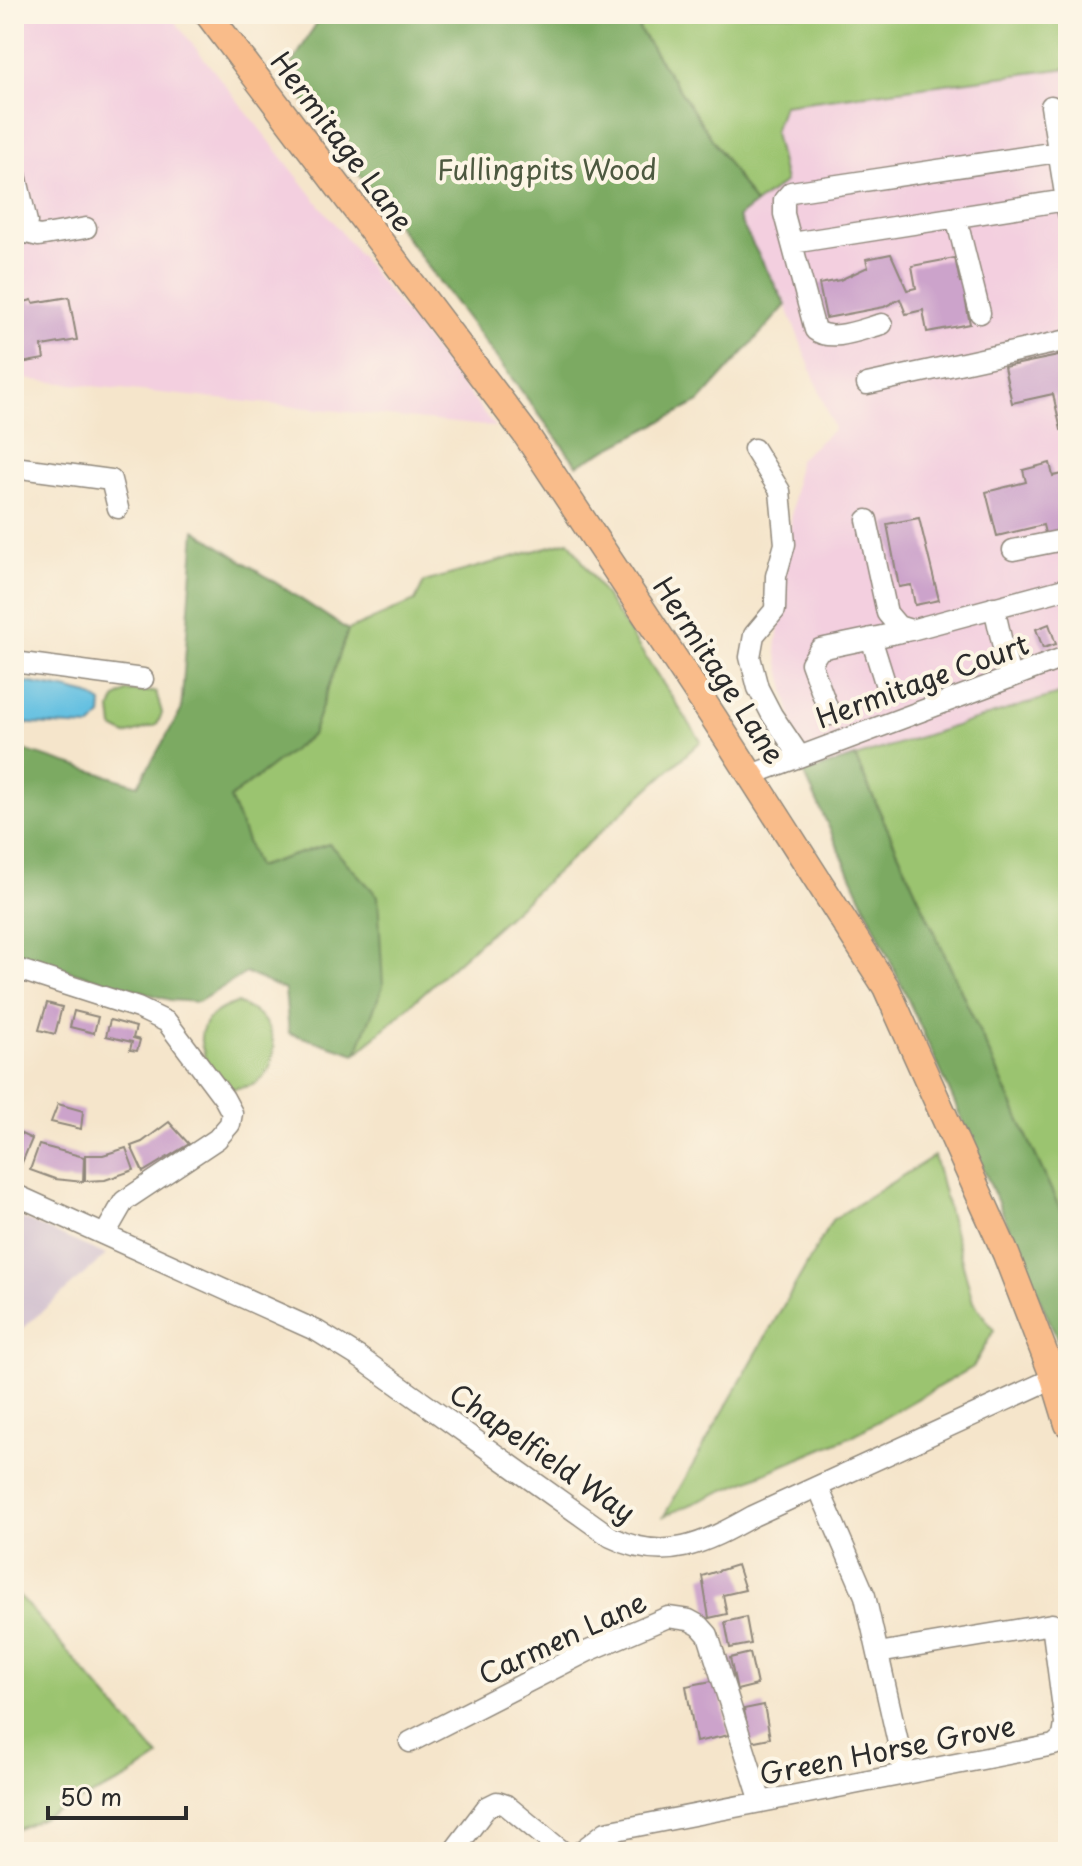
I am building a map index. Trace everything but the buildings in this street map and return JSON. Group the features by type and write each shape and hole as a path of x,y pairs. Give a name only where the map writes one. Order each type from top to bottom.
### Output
{"main road":[{"name":"Hermitage Lane","path":"208,14 525,433 751,775 886,987 1006,1254 1054,1378 1068,1424"}],"street":[{"path":"792,243 956,217 1067,207 1051,106"},
{"path":"882,324 833,336 822,335 815,330 784,214 784,200 791,192 1057,152"},
{"path":"14,166 27,222 19,236 86,228"},
{"path":"956,217 980,313"},
{"path":"867,384 1068,340"},
{"path":"754,449 780,491 785,544 776,576 775,610 754,635 750,657 758,688 799,755"},
{"path":"14,467 111,480 118,508"},
{"path":"867,520 887,613 898,626 911,630"},
{"path":"1013,550 1068,539"},
{"path":"830,715 811,663 820,649 911,630 1068,588"},
{"path":"994,607 1010,678"},
{"path":"871,638 886,686"},
{"name":"Hermitage Court","path":"751,775 1068,656"},
{"path":"14,662 143,679"},
{"path":"14,968 138,1008 167,1022 232,1113 230,1124 217,1139 124,1201 105,1234"},
{"name":"Chapelfield Way","path":"14,1194 339,1343 625,1545 664,1550 706,1542 753,1516 1054,1378"},
{"path":"818,1487 865,1596 905,1774"},
{"name":"Carmen Lane","path":"410,1742 586,1652 668,1617 689,1620 708,1635 761,1802"},
{"name":"Green Horse Grove","path":"580,1852 606,1832 1054,1745 1063,1737 1065,1724 1052,1624 878,1653"},
{"path":"453,1852 487,1807 497,1802 506,1805 563,1852"}],"shaded area":[{"path":"14,14 169,14 495,427 14,378"},
{"path":"1068,68 1068,691 804,773 776,650 798,460 834,429 786,305 738,217 785,182 774,132 783,105"},
{"path":"14,1215 106,1255 14,1336"}],"green space":[{"name":"Fullingpits Wood","path":"322,14 642,14 639,29 755,204 738,217 786,305 699,402 577,465 285,76"},
{"path":"642,14 1068,14 1068,68 783,105 774,132 785,182 755,204 639,29"},
{"path":"195,530 348,630 312,735 230,798 257,867 329,844 378,896 383,986 356,1054 289,1033 285,990 246,973 198,1002 170,1000 14,955 14,747 138,785 181,711"},
{"path":"569,541 701,741 356,1054 382,986 329,844 257,867 230,798 312,735 348,630 415,601 424,582"},
{"path":"127,691 156,692 162,713 157,725 126,735 113,728 111,709 115,699"},
{"path":"1068,691 1068,1227 855,757"},
{"path":"855,757 1068,1227 1068,1364 943,1076 804,773"},
{"path":"237,1003 264,1021 272,1037 273,1055 267,1071 254,1084 229,1090 204,1061 201,1034 212,1016"},
{"path":"934,1156 973,1302 994,1330 973,1367 852,1436 664,1516 832,1220"},
{"path":"14,1590 159,1757 123,1781 14,1831"}],"water":[{"path":"14,680 89,695 102,703 101,716 90,727 14,723"}]}
